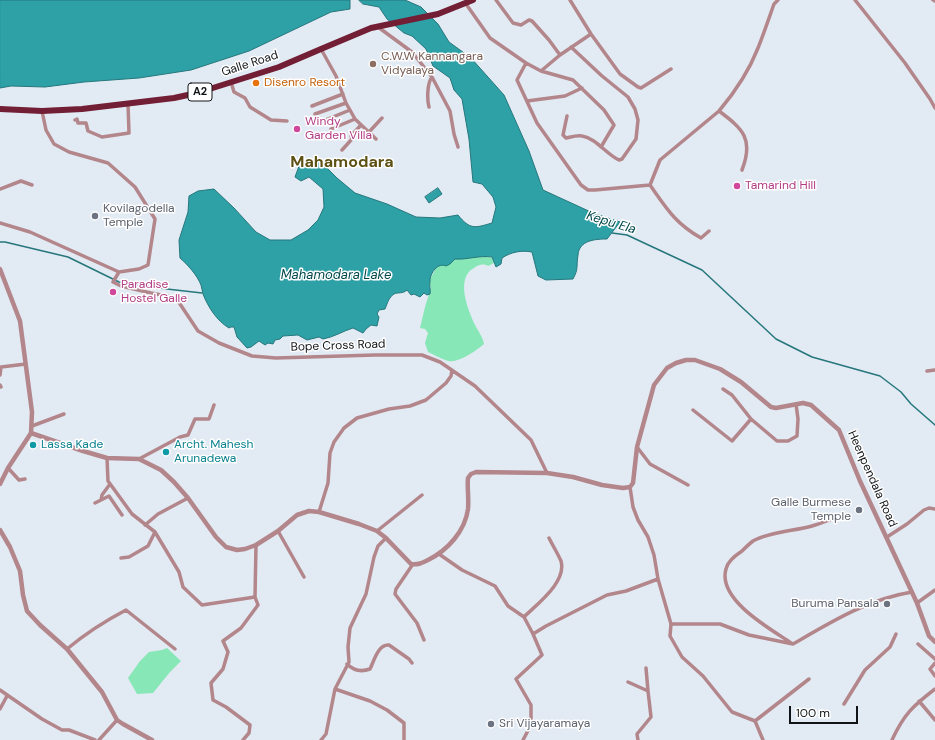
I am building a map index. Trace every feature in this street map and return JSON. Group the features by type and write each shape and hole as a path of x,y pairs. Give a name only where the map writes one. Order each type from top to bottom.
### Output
{"highway":[{"name":"Galle Road","path":"0,109 42,111 82,109 128,104 192,94 279,68 377,26 438,14 473,0"}],"street":[{"path":"496,0 512,23 521,25 529,20 532,21 560,55"},
{"path":"570,0 591,34 620,74 638,87 641,88 671,70"},
{"path":"650,185 660,160 719,111 731,96 744,77 758,48 774,4 778,0"},
{"path":"855,0 905,63 935,108"},
{"path":"466,4 490,38 526,63 541,71 573,80 604,110 614,124 602,147"},
{"path":"377,26 412,52 432,78 450,111 458,147"},
{"path":"541,71 560,55 591,34"},
{"path":"567,116 563,135 566,138 581,136 588,138 619,160 622,159 636,139 638,120 635,109 628,97 602,76 571,47"},
{"path":"321,49 336,76 346,103 355,119 376,139"},
{"path":"526,63 516,80 537,123 581,186 588,190 594,190 650,185"},
{"path":"429,107 429,81 432,78"},
{"path":"231,82 234,92 245,98 250,108 271,120 287,121"},
{"path":"527,101 565,96 582,88"},
{"path":"312,106 343,94"},
{"path":"315,114 346,103"},
{"path":"74,120 77,119 78,123 86,123 88,131 102,137 129,133 128,104"},
{"path":"318,123 350,110"},
{"path":"0,223 30,232 119,272 148,266 155,219 136,187 108,163 69,152 54,144 46,130 42,111"},
{"path":"719,111 735,123 747,141 747,158 742,170"},
{"path":"369,132 382,118"},
{"path":"330,129 355,119"},
{"path":"342,150 352,139 351,136 361,125"},
{"path":"0,189 21,181 32,185"},
{"path":"650,185 669,213 686,229 701,238 709,231"},
{"path":"0,269 20,321 32,412 31,433 2,476 0,484"},
{"name":"Bope Cross Road","path":"119,272 113,282 121,286 170,297 178,301 198,331 219,343 252,356 276,358 422,355 440,362 475,386 531,440 547,473"},
{"name":"Heenpendala Road","path":"630,487 632,483 637,446 654,385 667,368 676,363 686,360 695,360 720,369 741,382 771,406 776,408 803,403 812,405 838,430 860,481 918,603 929,636 935,642"},
{"path":"0,375 1,367 26,364"},
{"path":"319,512 328,483 330,454 334,442 344,428 357,418 389,409 410,406 426,400 446,383 452,370"},
{"path":"927,371 935,370"},
{"path":"722,389 732,395 751,419 777,442 788,442 797,436 798,419 796,404"},
{"path":"31,433 107,458 139,458 180,437 188,435 194,419 210,419 214,405"},
{"path":"693,410 732,441 751,419"},
{"path":"32,426 64,414"},
{"path":"637,446 650,464 688,485"},
{"path":"107,458 108,481 132,514 155,532 179,572 183,587 202,605 255,597"},
{"path":"139,458 161,470 174,482 188,498 216,537 226,547 236,550 245,549 256,545 297,515 309,512 319,512 360,524 377,531 386,538 411,564 418,565 440,554 454,539 464,525 468,509 468,478 471,474 476,472 547,473 574,477 602,486 623,488 630,487 633,507 638,520 648,537 654,555 658,579 671,624 670,636 682,657 703,676 732,712 755,721 763,740"},
{"path":"8,468 19,480 25,479"},
{"path":"101,500 102,495 110,484"},
{"path":"377,531 422,495"},
{"path":"95,503 109,496 122,515"},
{"path":"145,525 158,514 188,498"},
{"path":"887,537 907,524 924,510 929,508 935,509"},
{"path":"793,644 740,607 724,580 726,568 736,555 754,541 774,534 812,526 832,519"},
{"path":"0,530 10,547 20,571 27,611 67,649 102,692 117,720 152,740"},
{"path":"278,530 304,577"},
{"path":"120,558 130,556 148,546 155,532"},
{"path":"321,740 326,734 335,689 349,662 348,647 350,628 366,594 374,557 378,546 386,538"},
{"path":"524,617 557,583 562,569 561,561 549,538"},
{"path":"243,740 249,733 250,725 226,707 213,700 211,684 223,669 228,652 222,641 241,628 258,605 255,597 256,545"},
{"path":"440,554 462,570 495,586 508,606 524,617 533,634 542,655 516,679 531,705 531,725 523,740"},
{"path":"413,564 396,589 395,594 417,623 424,640"},
{"path":"533,634 607,595 626,592 658,579"},
{"path":"918,603 935,590"},
{"path":"671,624 720,624 750,636 793,644 844,615 877,600 912,592"},
{"path":"67,649 96,627 126,610 175,649"},
{"path":"844,704 865,670 890,647 896,634"},
{"path":"347,664 350,667 362,672 370,669 379,650 385,644 389,645 409,659 412,663"},
{"path":"918,644 935,659"},
{"path":"935,663 930,669 935,676"},
{"path":"638,740 637,734 651,717 646,668"},
{"path":"755,721 809,679"},
{"path":"628,682 648,691"},
{"path":"335,689 370,701 387,710 404,723 404,740"},
{"path":"892,740 902,719 919,701 935,689"},
{"path":"0,690 42,719 62,730 69,730 95,740"},
{"path":"0,708 8,696"},
{"path":"919,701 935,720"},
{"path":"99,740 117,720"}],"green space":[{"path":"485,256 492,258 494,263 488,266 481,265 474,268 468,273 464,286 469,311 482,336 484,344 468,356 458,360 444,360 428,352 425,343 428,333 425,329 420,328 431,288 429,281 436,268 440,265 454,259"},
{"path":"167,648 181,661 153,693 137,694 128,678 140,661 149,652"}],"water":[{"path":"0,0 350,0 350,9 331,12 249,51 191,70 139,78 84,82 45,87 11,86 0,88"},
{"name":"Mahamodara Lake","path":"359,0 405,0 421,7 438,24 449,42 471,58 504,95 529,151 543,190 593,213 620,222 607,239 589,241 581,246 577,259 577,270 573,279 546,280 538,276 532,252 520,251 509,254 502,258 501,264 496,267 492,257 455,259 446,266 443,265 435,269 430,278 430,294 427,295 424,293 420,297 414,294 411,295 407,290 392,295 385,309 379,310 377,314 379,317 377,326 371,325 363,333 353,328 323,339 319,337 307,340 298,335 283,336 280,339 275,340 273,344 268,343 265,345 259,341 247,348 237,337 234,327 229,328 221,322 210,309 197,278 180,258 179,240 188,212 189,196 198,191 214,189 256,232 270,240 291,240 308,230 318,220 324,207 323,189 309,177 301,181 295,177 299,166 319,160 355,193 387,204 416,217 440,218 458,215 466,223 477,227 492,223 496,207 493,197 482,184 473,182 469,139 462,99 454,90 450,78 433,66 426,49 412,36 404,33 387,19 379,7 363,4"},
{"path":"438,188 442,194 429,203 425,197"}],"waterway":[{"name":"Kepu Ela","path":"612,233 627,235 702,270 776,339 812,357 880,376 901,392 911,404 935,425"},
{"path":"0,242 68,257 119,282 202,293"}],"place":[{"name":"C.W.W Kannangara Vidyalaya","path":"373,64"},
{"name":"Disenro Resort","path":"256,83"},
{"name":"Windy Garden Villa","path":"297,129"},
{"name":"Tamarind Hill","path":"737,186"},
{"name":"Kovilagodella Temple","path":"95,216"},
{"name":"Paradise Hostel Galle","path":"113,292"},
{"name":"Lassa Kade","path":"33,445"},
{"name":"Archt. Mahesh Arunadewa","path":"166,452"},
{"name":"Galle Burmese Temple","path":"859,510"},
{"name":"Buruma Pansala","path":"887,604"},
{"name":"Sri Vijayaramaya","path":"491,724"}],"district":[{"name":"Mahamodara","path":"342,163"}]}
